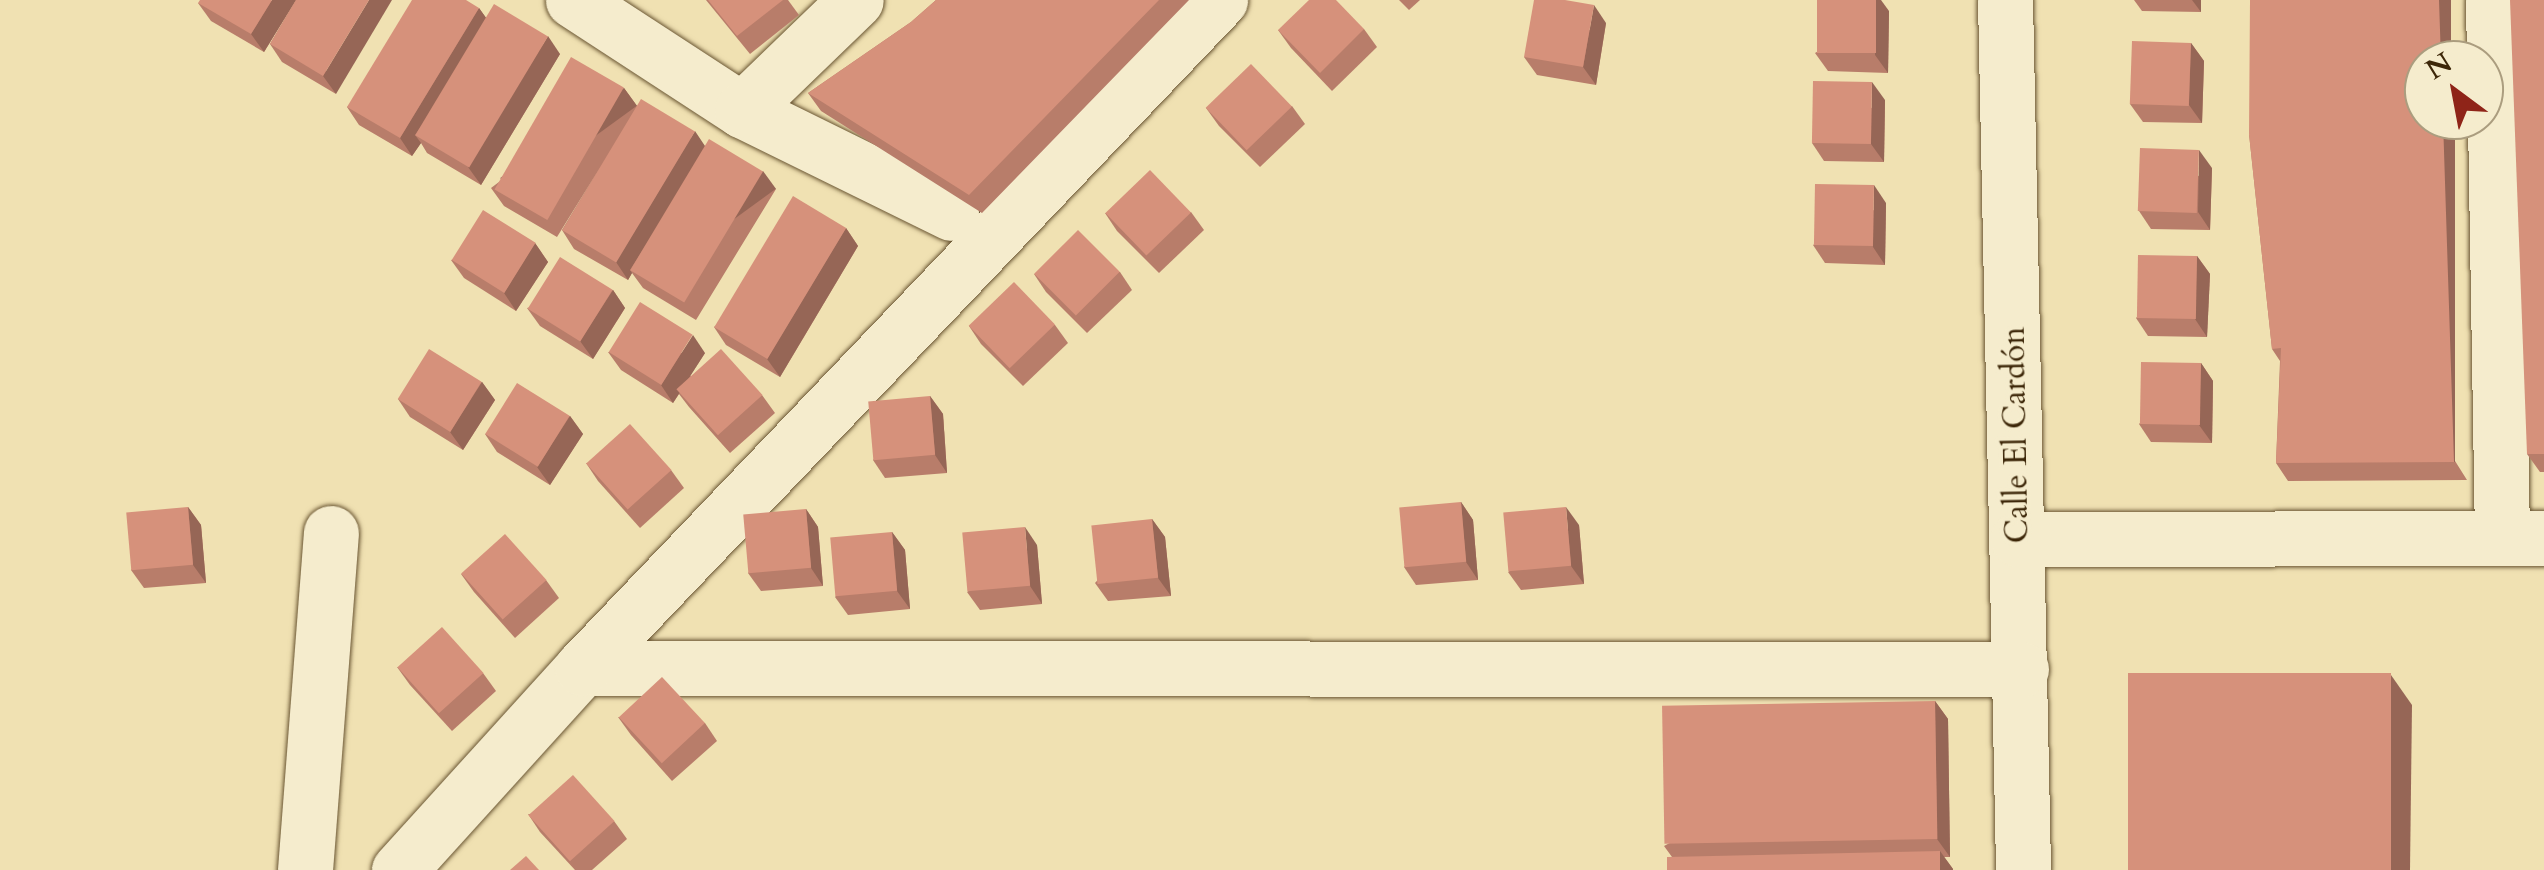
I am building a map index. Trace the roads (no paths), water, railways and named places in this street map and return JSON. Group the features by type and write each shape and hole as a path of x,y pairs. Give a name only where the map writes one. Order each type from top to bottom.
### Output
{"street":[{"path":"573,0 742,110 952,213"},
{"path":"742,110 856,0"},
{"path":"399,870 582,668 1220,0"},
{"name":"Calle El Cardón","path":"2005,0 2022,668 2023,870"},
{"path":"2018,538 2523,538 2493,0"},
{"path":"304,870 331,532"},
{"path":"582,668 2022,668"}]}
